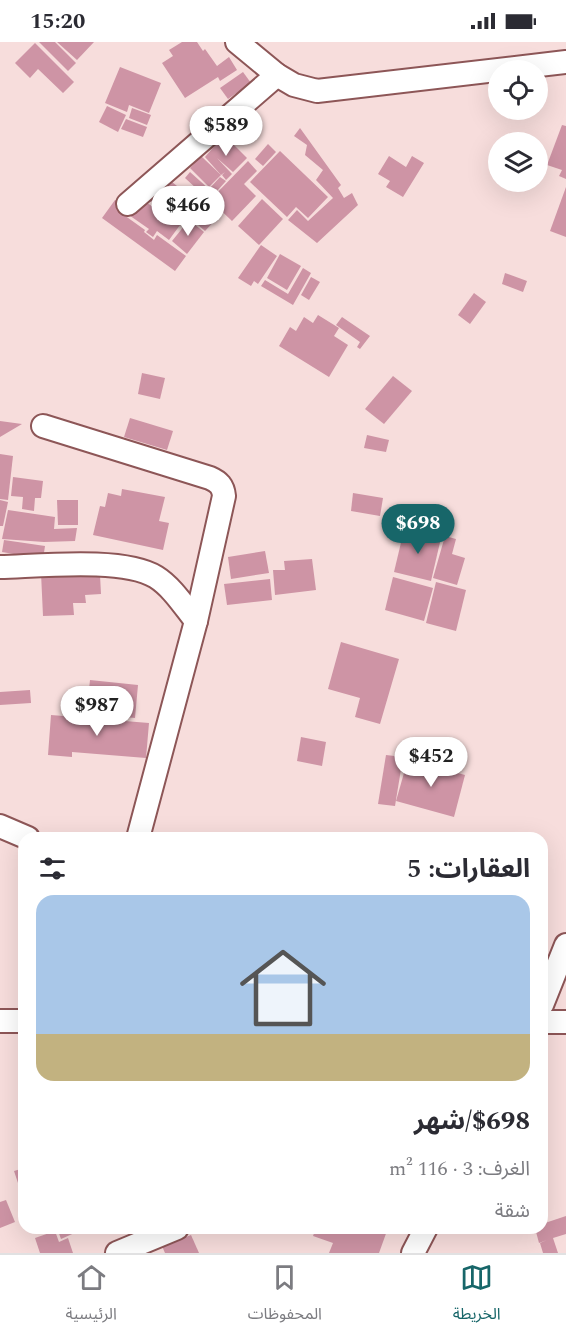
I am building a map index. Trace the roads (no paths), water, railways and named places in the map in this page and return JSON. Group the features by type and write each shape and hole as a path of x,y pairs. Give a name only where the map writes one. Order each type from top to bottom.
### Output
{"street":[{"path":"237,42 277,75 294,85 317,91 566,62"},
{"path":"128,204 277,75"},
{"path":"43,426 219,482 223,488 224,496 196,621 140,832"},
{"path":"0,567 131,566 158,578 196,621"},
{"path":"0,826 18,834"},
{"path":"548,990 566,945"},
{"path":"0,1021 18,1022"},
{"path":"548,1022 566,1022"},
{"path":"117,1253 163,1234"},
{"path":"413,1253 423,1234"}]}
